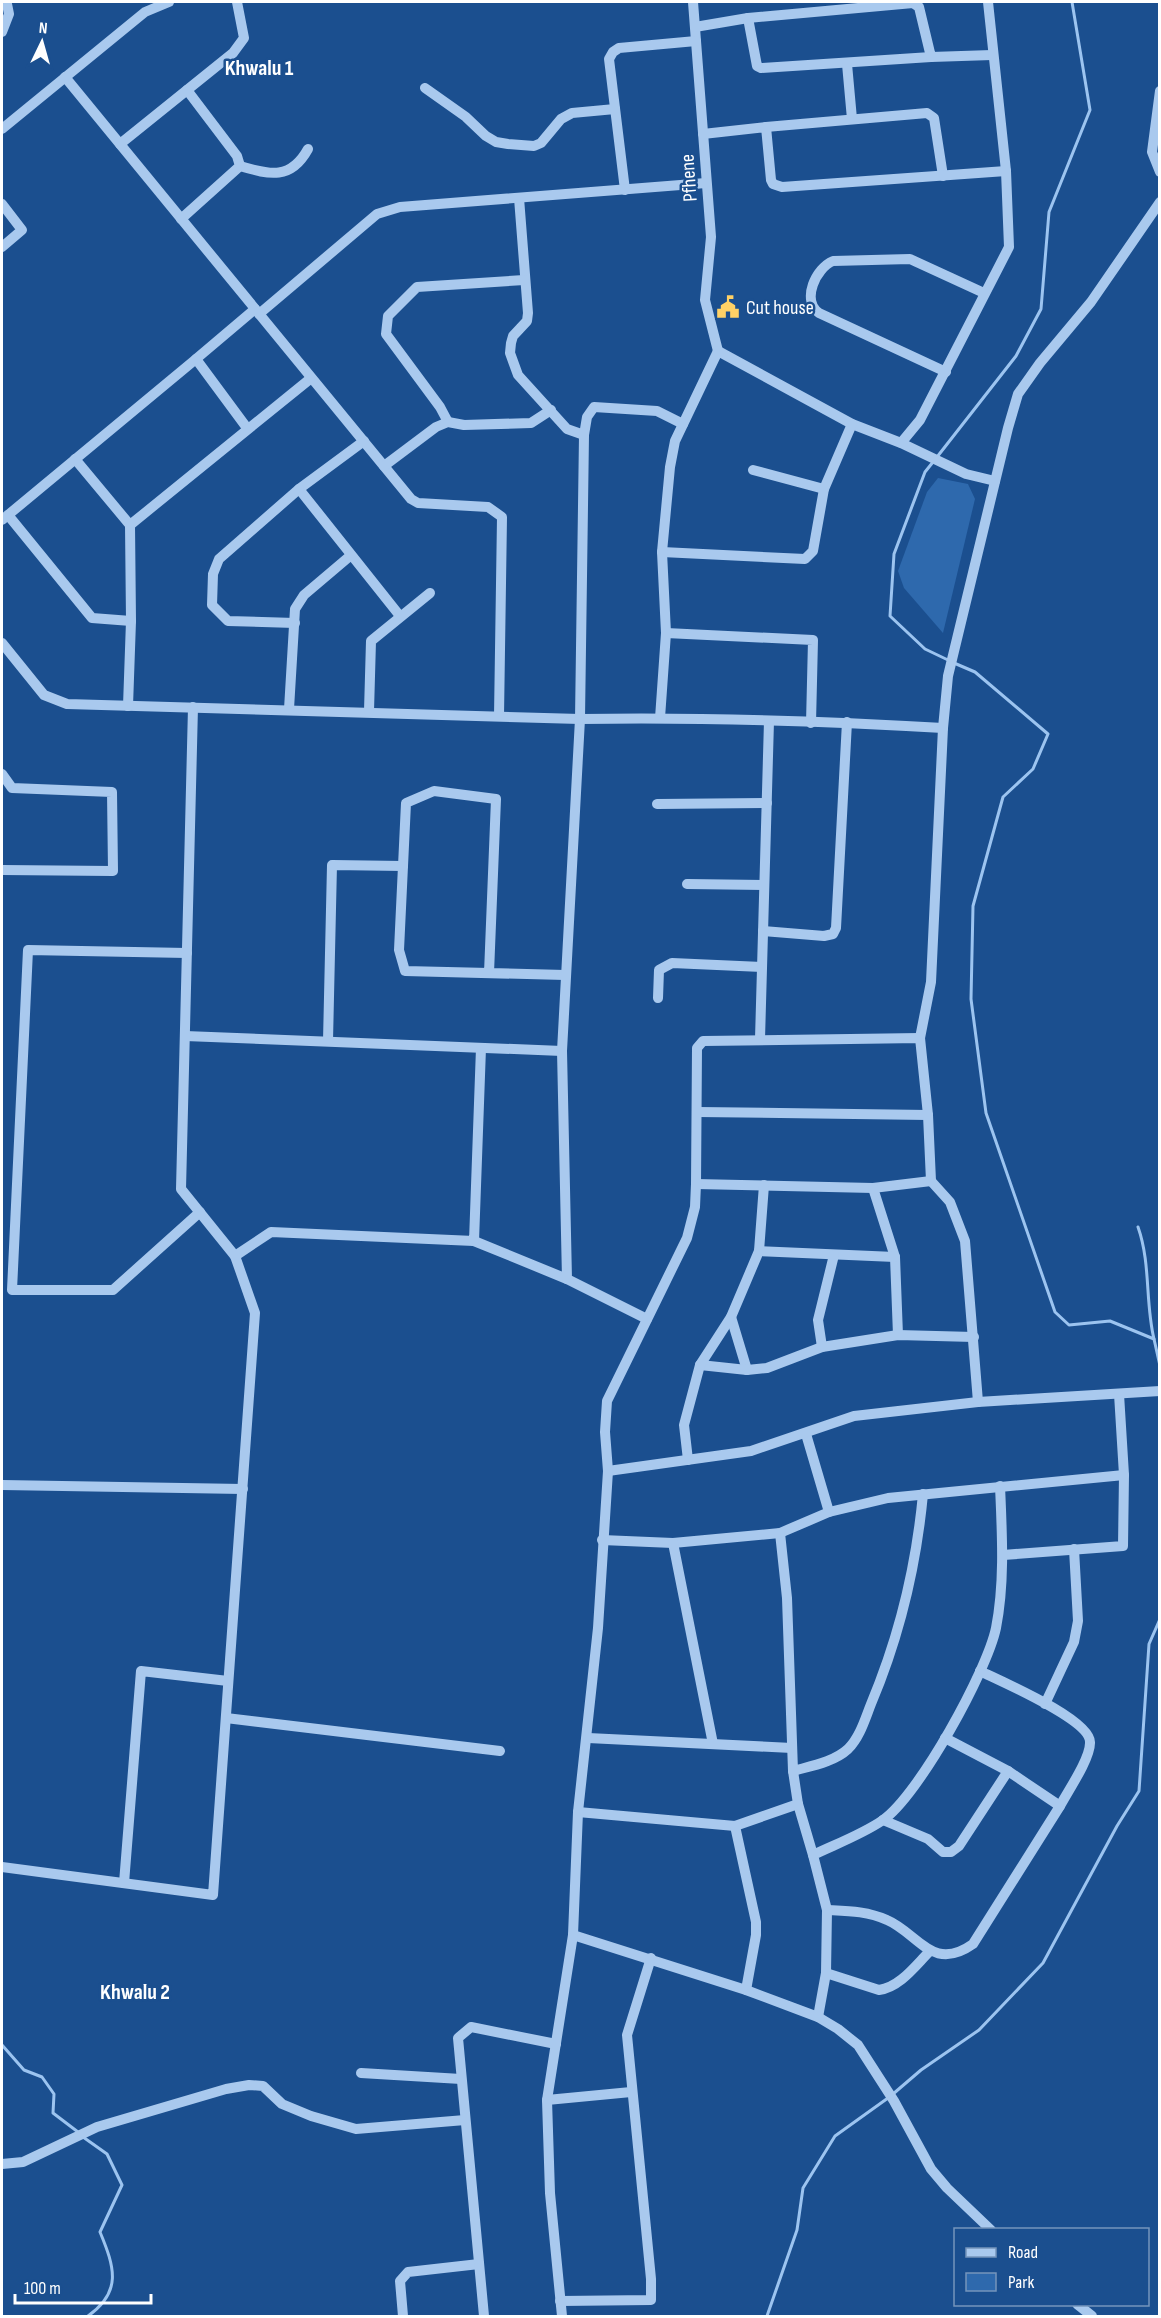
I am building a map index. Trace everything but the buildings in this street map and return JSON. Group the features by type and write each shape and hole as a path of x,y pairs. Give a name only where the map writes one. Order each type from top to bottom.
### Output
{"street":[{"path":"2,129 146,12 169,2"},
{"path":"120,144 233,53 244,38 237,2"},
{"name":"Pfhene","path":"693,2 711,237 705,300 718,351"},
{"path":"901,443 920,420 984,293 1010,247 1006,171 988,2"},
{"path":"2,32 9,14 7,3"},
{"path":"695,27 856,5 917,4 931,57"},
{"path":"748,18 757,66 761,68 992,55"},
{"path":"625,190 609,59 619,48 696,41"},
{"path":"847,64 852,118"},
{"path":"65,77 310,379 411,499 418,503 488,507 502,517 499,716"},
{"path":"425,88 466,117 486,136 496,142 508,144 534,146 541,143 561,120 572,113 615,109"},
{"path":"187,90 237,156 240,166"},
{"path":"1160,92 1152,152 1160,172"},
{"path":"703,134 852,118 930,114 934,118 943,176"},
{"path":"766,127 771,180 777,186 1006,171"},
{"path":"240,166 269,175 290,170 302,160 308,148"},
{"path":"181,219 240,166"},
{"path":"131,621 92,618 5,517 196,359 377,214 400,207 706,183"},
{"path":"519,198 527,321 513,336 510,352 518,375 567,429 584,435"},
{"path":"978,1401 965,1242 950,1202 931,1181 928,1115 920,1038 931,982 943,728 948,676 1018,394 1040,363 1091,302 1160,202"},
{"path":"2,204 22,230 2,247"},
{"path":"946,372 819,313 810,304 810,293 826,263 885,258 910,259 984,293"},
{"path":"448,422 440,407 386,334 388,316 417,287 524,280"},
{"path":"660,718 666,633 663,552 670,467 675,441 718,351 852,424 901,443 966,474 995,481"},
{"path":"196,359 247,428"},
{"path":"130,525 310,379"},
{"path":"567,1279 562,1051 580,719 584,435 587,417 594,407 657,411 683,424"},
{"path":"384,465 448,422 464,425 531,423 550,410"},
{"path":"663,552 806,559 813,550 824,489 852,424"},
{"path":"295,623 228,621 212,605 213,574 219,559 299,489 364,441"},
{"path":"75,459 130,525 131,621 128,706"},
{"path":"753,470 824,489"},
{"path":"299,489 400,616"},
{"path":"289,709 295,609 304,595 350,556"},
{"path":"369,711 371,641 430,593"},
{"path":"666,633 813,640 811,723"},
{"path":"3,648 44,695 67,704 369,711 580,719 660,718 847,722 943,728"},
{"path":"2,1866 213,1895 255,1313 235,1256 181,1189 193,707"},
{"path":"760,1039 769,721"},
{"path":"763,931 824,936 833,934 836,928 847,722"},
{"path":"2,774 12,788 112,792 113,871 2,870"},
{"path":"489,973 496,799 435,791 406,803 399,950 405,970 489,973 565,975"},
{"path":"657,804 766,802"},
{"path":"328,1041 332,865 403,866"},
{"path":"687,884 764,885"},
{"path":"187,953 28,950 12,1290 113,1290 200,1212"},
{"path":"658,998 659,970 672,963 762,968"},
{"path":"185,1036 562,1051"},
{"path":"562,2316 550,2193 547,2100 573,1935 578,1812 588,1738 608,1471 605,1432 608,1401 687,1238 695,1208 699,1045 710,1040 920,1038"},
{"path":"474,1241 481,1048"},
{"path":"698,1112 928,1115"},
{"path":"696,1184 873,1188 931,1181"},
{"path":"688,1460 684,1425 700,1365 731,1317 759,1251 764,1185"},
{"path":"873,1188 895,1257 898,1335"},
{"path":"235,1256 271,1232 474,1241 567,1279 646,1319"},
{"path":"759,1251 895,1257"},
{"path":"822,1347 818,1320 834,1255"},
{"path":"731,1317 747,1370"},
{"path":"700,1365 747,1370 767,1368 822,1347 898,1335 974,1337"},
{"path":"608,1471 751,1450 806,1434 854,1416 978,1401 1160,1391"},
{"path":"1003,1555 1123,1546 1124,1474 1119,1394"},
{"path":"806,1434 829,1512"},
{"path":"602,1540 673,1544 780,1533 829,1512 888,1498 1124,1474"},
{"path":"2,1485 243,1489"},
{"path":"813,1855 883,1820 917,1784 945,1738 980,1671 996,1628 1003,1555 1000,1486"},
{"path":"793,1771 835,1758 856,1741 879,1686 909,1596 918,1552 923,1494"},
{"path":"780,1533 787,1598 793,1771 798,1804 827,1910 826,1972 818,2017"},
{"path":"673,1544 712,1744"},
{"path":"1045,1704 1074,1642 1078,1621 1074,1549"},
{"path":"124,1883 141,1671 228,1681"},
{"path":"827,1910 869,1912 890,1921 929,1952 957,1953 973,1944 1060,1806 1091,1741 1084,1728 1045,1704 980,1671"},
{"path":"226,1718 500,1751"},
{"path":"588,1738 792,1748"},
{"path":"945,1738 1008,1771 1060,1806"},
{"path":"883,1820 928,1839 944,1852 951,1852 959,1846 1008,1771"},
{"path":"578,1812 735,1826 798,1804"},
{"path":"735,1826 756,1922 756,1935 746,1990"},
{"path":"573,1935 651,1958 818,2017 858,2045 879,2081 894,2101 931,2169 947,2188 990,2228"},
{"path":"826,1972 879,1990 886,1989 895,1985 929,1952"},
{"path":"561,2301 651,2300 651,2279 627,2036 651,1958"},
{"path":"484,2316 458,2038 471,2027 556,2044"},
{"path":"361,2073 461,2079"},
{"path":"2,2164 23,2162 97,2127 226,2089 249,2085 263,2086 282,2104 311,2116 357,2129 465,2120"},
{"path":"547,2100 631,2092"},
{"path":"403,2316 400,2281 408,2272 479,2264"},
{"path":"1080,2306 1092,2316"}],"green space":[{"path":"938,478 968,484 975,499 943,633 904,588 898,571 927,492"}],"waterway":[{"path":"937,457 1016,356 1041,309 1049,212 1090,110 1072,2"},
{"path":"933,462 925,472 894,554 890,616 925,649 948,660"},
{"path":"954,663 975,672 1048,734 1033,769 1003,797 973,906 971,999 986,1113 1055,1312 1069,1325 1110,1321 1154,1339 1160,1366"},
{"path":"1138,1227 1145,1255 1154,1339"},
{"path":"893,2094 921,2070 979,2030 1043,1963 1117,1826 1139,1791 1149,1644 1160,1619"},
{"path":"2,2045 24,2070 42,2077 54,2094 53,2113 78,2132"},
{"path":"767,2316 797,2230 803,2188 835,2136 888,2098"},
{"path":"83,2137 107,2154 122,2185 100,2232 112,2268 111,2288 99,2307 88,2316"}],"place":[{"name":"Cut house","path":"728,307"}],"district":[{"name":"Khwalu 1","path":"259,67"},
{"name":"Khwalu 2","path":"135,1991"}]}
